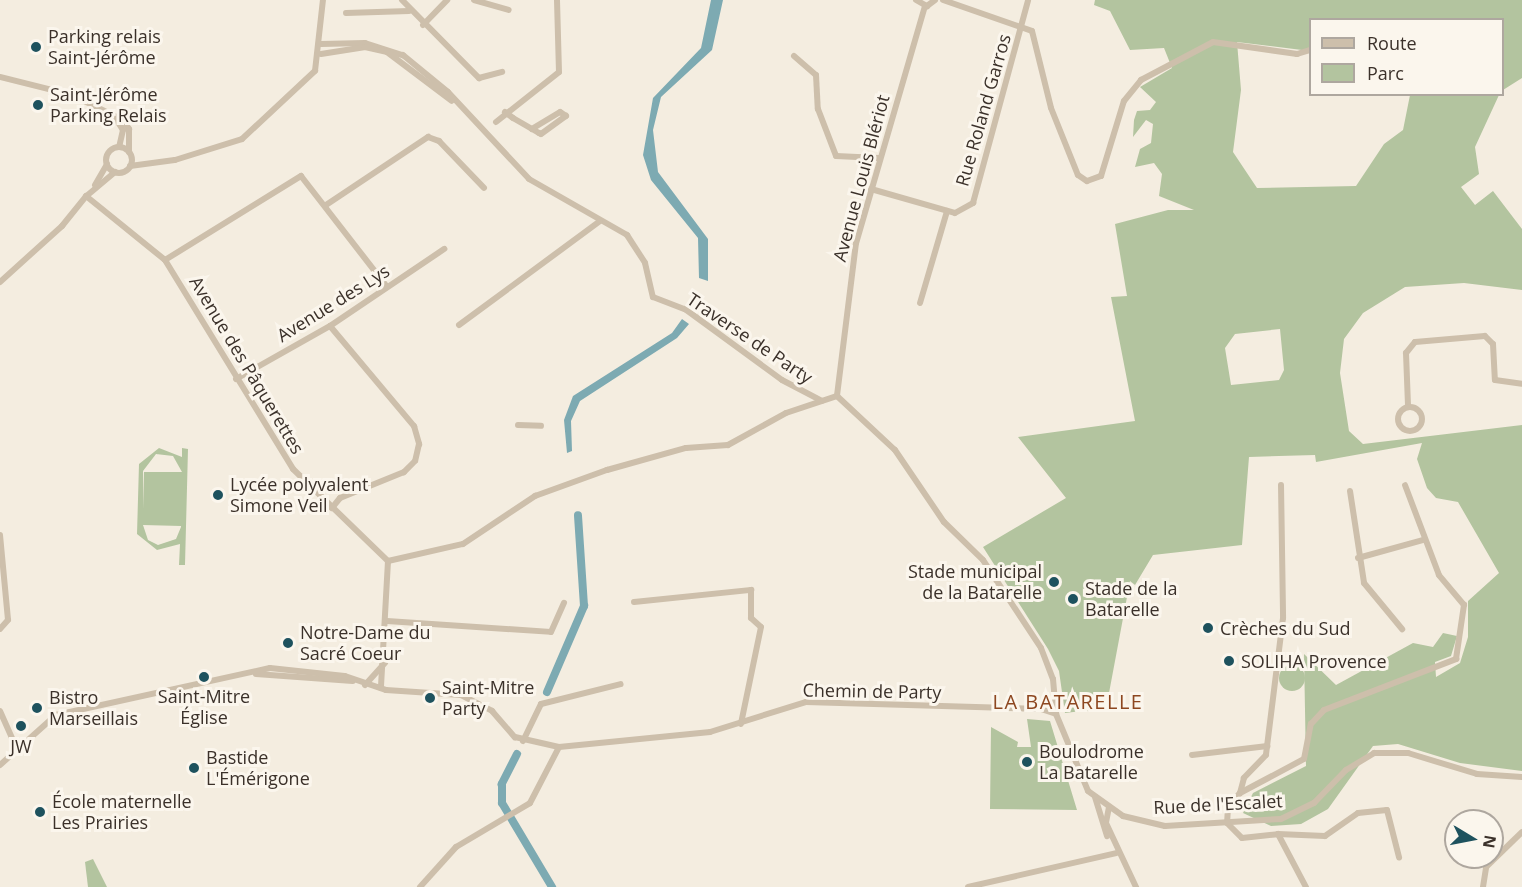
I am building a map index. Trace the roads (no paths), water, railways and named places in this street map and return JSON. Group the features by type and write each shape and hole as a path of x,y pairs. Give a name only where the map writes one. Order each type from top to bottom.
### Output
{"street":[{"path":"0,282 62,226 94,187 115,172 130,166 175,160 242,139 311,78 321,54 323,0"},
{"path":"402,0 409,11 479,78 502,72"},
{"path":"423,25 447,0"},
{"path":"474,0 509,10"},
{"path":"496,122 505,112 559,72 557,0"},
{"path":"916,0 925,6 935,0"},
{"path":"943,0 1023,26 1036,43 1051,108 1078,175 1088,181 1101,176 1124,101 1141,80 1213,42 1297,54 1309,51"},
{"name":"Rue Roland Garros","path":"947,211 961,212 973,203 1023,26 1028,0"},
{"name":"Avenue Louis Blériot","path":"837,396 856,243 925,6"},
{"path":"346,13 409,11"},
{"name":"Traverse de Party","path":"321,44 390,48 455,102 529,179 627,235 645,263 653,297 685,309 782,380 822,401"},
{"name":"Traverse de Party","path":"321,54 365,47 387,52 455,102"},
{"path":"795,56 816,75 818,109 836,156 879,158"},
{"path":"0,76 72,95 128,124 130,166"},
{"path":"505,112 532,129 544,134 566,116 560,112 532,129"},
{"path":"112,114 123,130 119,147"},
{"path":"326,205 429,138 439,141 484,188"},
{"path":"119,147 129,152"},
{"path":"94,187 106,164 107,153 119,147"},
{"path":"106,164 115,172"},
{"path":"165,260 291,179 305,177 387,287"},
{"path":"871,189 947,211 920,303"},
{"name":"Avenue des Pâquerettes","path":"86,196 165,260 293,469 388,561"},
{"path":"459,325 600,220"},
{"name":"Avenue des Lys","path":"236,379 330,326 444,249"},
{"path":"330,326 414,426 419,444 415,461 404,472 340,498 332,508"},
{"path":"1408,405 1406,353 1415,342 1485,336 1494,344 1495,380 1522,384"},
{"path":"381,688 386,661 388,561 463,544 535,496 675,451 728,445 786,413 837,396 895,450 944,522 983,560 1041,648 1053,680 1056,714 1077,773 1095,797 1097,816 1113,844"},
{"path":"518,425 541,426"},
{"path":"1240,793 1244,778 1265,759 1267,746 1283,618 1281,485"},
{"path":"1399,857 1387,810 1358,813 1326,836 1278,834 1242,838 1227,823 1228,806 1240,793 1304,759 1311,724 1324,710 1455,659 1464,605 1439,575 1405,485"},
{"path":"1350,491 1358,558 1364,583 1402,629"},
{"path":"0,535 2,628"},
{"path":"1358,558 1424,540"},
{"path":"634,602 751,590 751,618 761,627 741,724"},
{"path":"387,621 551,632 564,603"},
{"path":"365,685 386,661"},
{"name":"Chemin de Party","path":"0,765 39,725 72,710 249,674 354,681 381,688 474,699 515,737 526,742 559,747 741,724 806,702 1041,709 1056,714"},
{"path":"526,742 541,704 621,684"},
{"path":"0,711 16,747"},
{"path":"1192,755 1267,746"},
{"path":"420,887 456,847 503,824 530,803 559,747"},
{"name":"Rue de l'Escalet","path":"1095,797 1109,807 1154,826 1227,823 1281,819 1299,812 1359,759 1374,753 1408,753 1477,774 1522,777"},
{"path":"1109,807 1105,817 1116,853 1136,887"},
{"path":"1483,887 1486,867 1522,832"},
{"path":"1278,834 1306,887"},
{"path":"968,887 1116,853"}],"water":[{"path":"711,0 723,0 712,50 661,97 653,130 658,172 708,239 708,281 699,278 698,238 651,180 643,155 653,98 701,48"},
{"path":"682,319 689,324 677,338 580,401 571,421 572,451 567,453 564,420 573,396 672,333"}],"waterway":[{"path":"547,692 584,606 578,515"},
{"path":"517,754 502,784 502,803 552,887"}],"place":[{"name":"Parking relais Saint-Jérôme","path":"36,47"},
{"name":"Saint-Jérôme Parking Relais","path":"38,105"},
{"name":"Lycée polyvalent Simone Veil","path":"218,495"},
{"name":"Stade municipal de la Batarelle","path":"1054,582"},
{"name":"Stade de la Batarelle","path":"1073,599"},
{"name":"Crèches du Sud","path":"1208,628"},
{"name":"Notre-Dame du Sacré Coeur","path":"288,643"},
{"name":"SOLIHA Provence","path":"1229,661"},
{"name":"Saint-Mitre Église","path":"204,677"},
{"name":"Saint-Mitre Party","path":"430,698"},
{"name":"Bistro Marseillais","path":"37,708"},
{"name":"JW","path":"21,726"},
{"name":"Boulodrome La Batarelle","path":"1027,762"},
{"name":"Bastide L'Émérigone","path":"194,768"},
{"name":"École maternelle Les Prairies","path":"40,812"}],"district":[{"name":"LA BATARELLE","path":"1068,701"}]}
